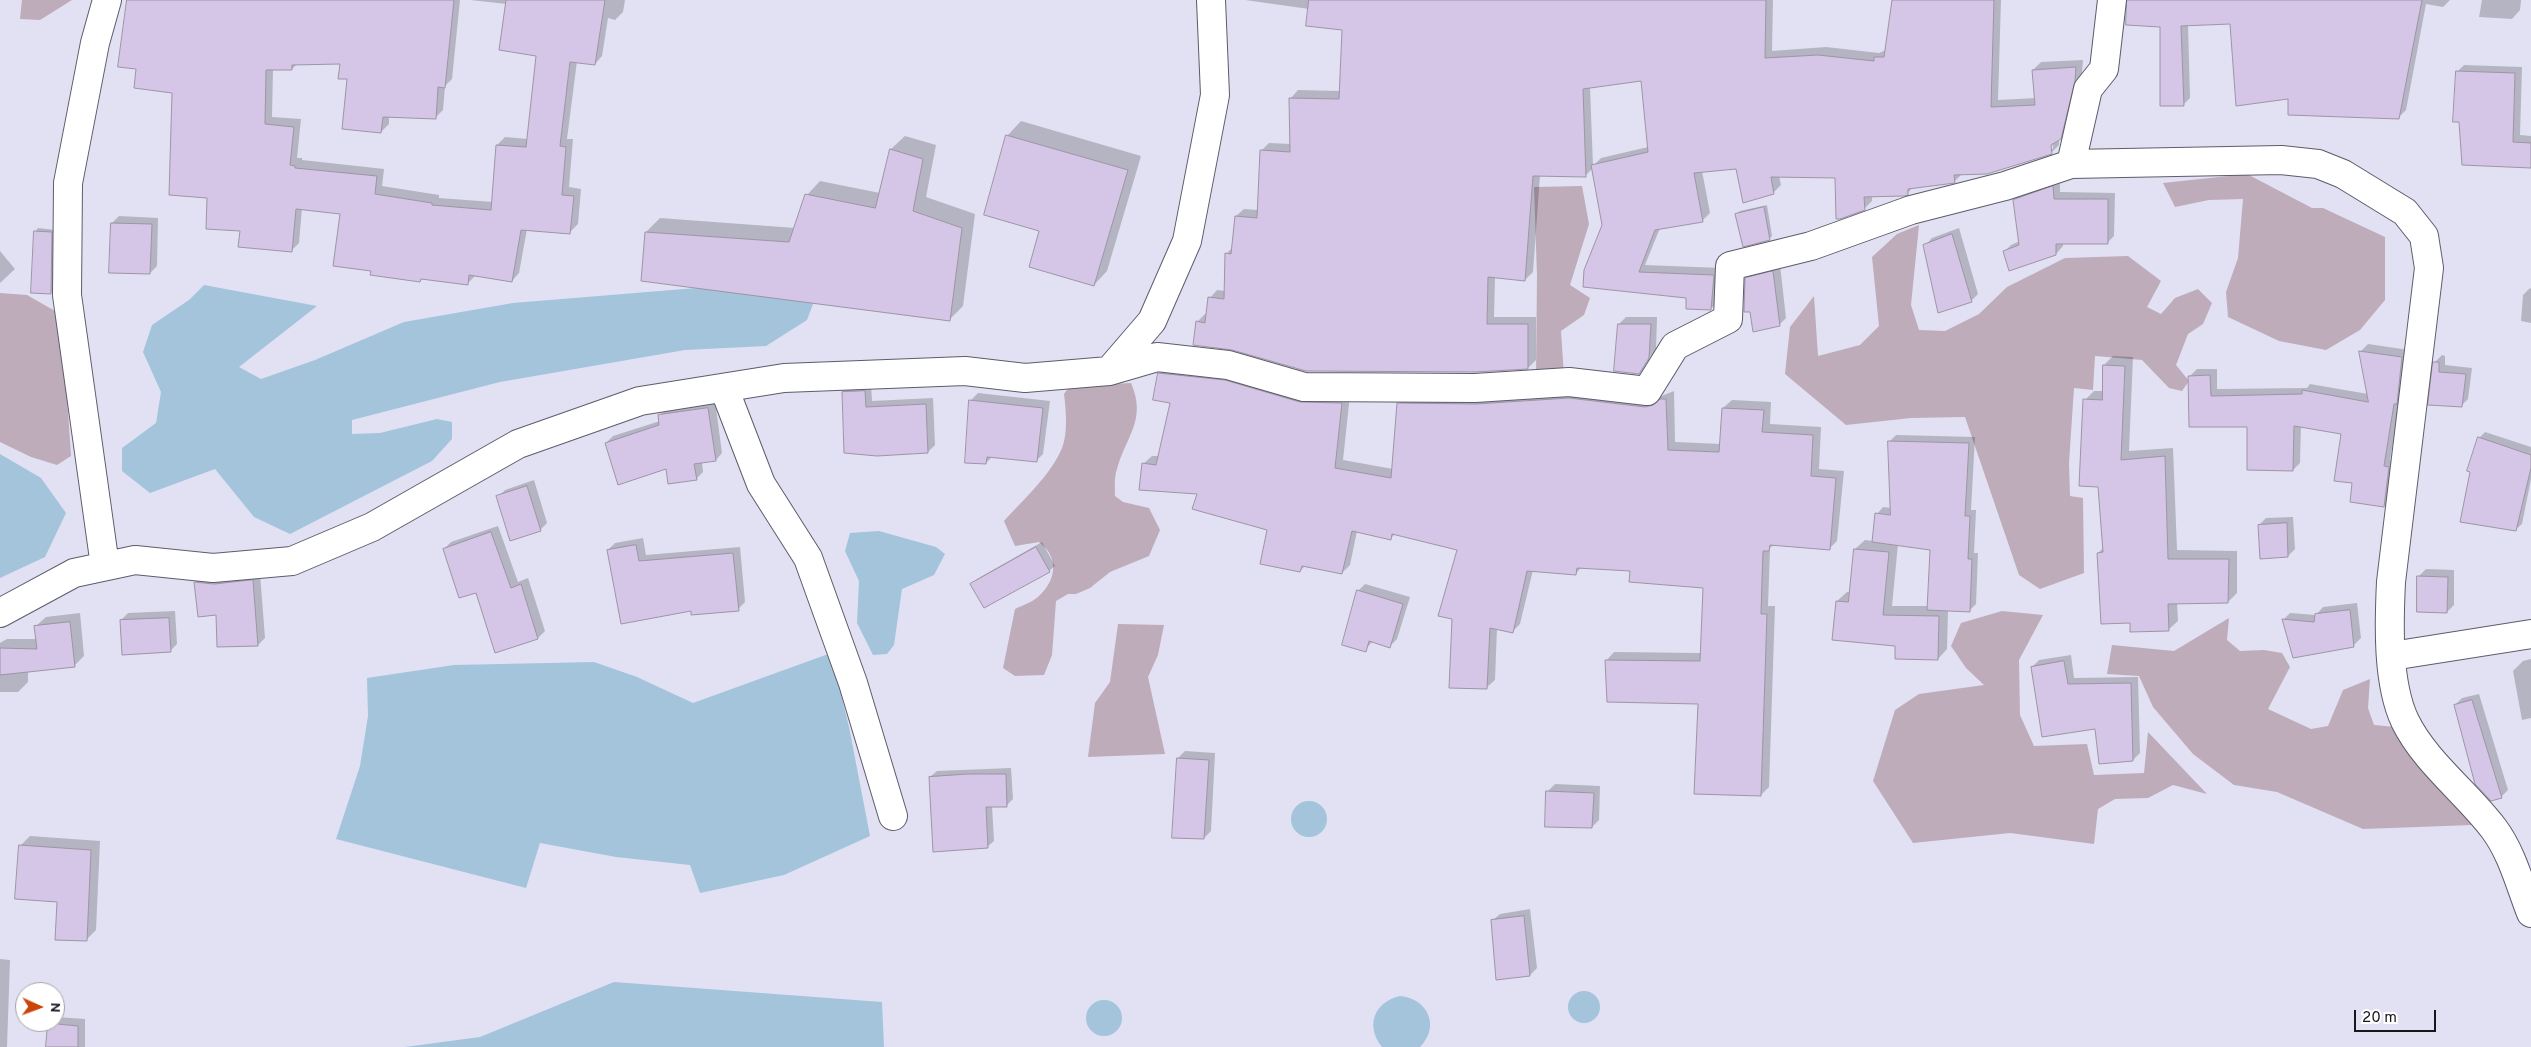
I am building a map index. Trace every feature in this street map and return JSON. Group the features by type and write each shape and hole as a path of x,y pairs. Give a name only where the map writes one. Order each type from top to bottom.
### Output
{"street":[{"path":"105,566 66,295 68,182 95,43 107,0"},
{"path":"1109,371 1152,321 1187,241 1215,94 1211,0"},
{"path":"2071,164 2088,89 2104,69 2112,0"},
{"path":"0,613 74,573 135,560 213,568 292,561 372,527 518,444 640,401 803,377 965,371 1025,378 1109,371 1157,357 1228,365 1304,387 1475,388 1570,382 1647,391 1674,346 1728,319 1730,266 1811,246 1911,210 2005,186 2071,164 2282,160 2318,164 2343,174 2405,212 2424,236 2429,268 2391,582 2389,623 2396,691 2405,720 2418,743 2496,831 2508,852 2531,913"},
{"path":"724,388 752,466 761,484 808,558 840,642 893,816"},
{"path":"2392,656 2531,634"}],"shaded area":[{"path":"22,0 72,0 40,20 20,19"},
{"path":"2247,174 2312,208 2323,208 2385,237 2385,300 2360,330 2326,350 2279,341 2228,317 2226,292 2238,258 2243,199 2209,200 2175,207 2163,183"},
{"path":"1582,186 1589,224 1570,285 1590,298 1584,315 1561,331 1564,376 1536,376 1537,276 1534,187"},
{"path":"1919,225 1911,305 1919,330 1945,331 1979,314 2007,287 2065,258 2128,256 2161,281 2147,307 2161,314 2175,298 2198,289 2212,303 2203,324 2188,334 2176,365 2189,381 2182,391 2169,388 2142,360 2095,356 2093,390 2074,388 2069,463 2070,496 2083,498 2084,573 2040,589 2019,575 1965,417 1911,418 1846,425 1785,374 1790,327 1814,296 1818,356 1860,345 1879,326 1872,257 1897,234"},
{"path":"0,293 27,295 55,311 65,367 71,456 57,465 31,457 0,442"},
{"path":"1131,383 1137,407 1136,418 1116,472 1115,496 1123,502 1149,508 1160,530 1149,556 1110,572 1090,588 1076,594 1068,594 1056,601 1052,655 1044,675 1015,676 1003,668 1015,609 1031,602 1045,589 1052,575 1053,561 1050,554 1039,542 1015,546 1004,521 1036,487 1051,468 1062,448 1066,429 1064,394 1070,386"},
{"path":"2002,611 2043,615 2019,660 2020,715 2034,746 2087,744 2094,775 2144,773 2148,732 2207,794 2173,785 2148,798 2115,799 2098,809 2094,844 2010,833 1913,843 1873,781 1895,710 1919,694 1984,685 1966,668 1951,646 1961,623"},
{"path":"2229,618 2227,640 2240,651 2264,650 2282,653 2290,667 2268,709 2311,729 2328,726 2343,690 2370,679 2368,708 2374,725 2395,727 2472,825 2363,829 2277,792 2234,785 2193,754 2153,707 2139,676 2107,674 2112,645 2174,651"},
{"path":"1118,624 1164,625 1158,655 1148,677 1165,754 1088,757 1095,703 1110,682"}],"water":[{"path":"794,280 816,296 807,320 766,346 685,350 500,382 352,420 352,434 380,433 437,419 452,422 452,439 432,461 290,534 254,517 215,469 150,493 122,471 122,448 156,423 161,392 143,352 152,325 189,300 204,285 317,306 239,367 261,379 315,360 404,322 513,303"},
{"path":"0,454 41,478 66,513 45,557 0,578"},
{"path":"879,531 936,547 945,554 934,575 902,589 894,645 887,654 873,655 857,623 859,581 845,551 850,533"},
{"path":"831,653 849,727 870,836 784,875 700,893 690,865 616,857 540,843 526,888 336,839 360,766 368,716 367,678 454,665 594,662 637,677 693,703"},
{"path":"1309,801 1321,807 1327,819 1321,831 1309,837 1297,831 1291,819 1297,807"},
{"path":"614,982 882,1002 884,1047 405,1047 480,1037"},
{"path":"1584,991 1590,992 1595,996 1599,1001 1599,1013 1595,1018 1590,1022 1584,1023 1578,1022 1573,1018 1569,1013 1568,1007 1569,1001 1573,996 1578,992"},
{"path":"1400,996 1417,1002 1424,1007 1428,1014 1430,1030 1420,1047 1382,1047 1377,1039 1373,1023 1378,1009 1391,999"},
{"path":"1104,1000 1111,1001 1117,1005 1121,1011 1121,1025 1117,1031 1111,1035 1104,1036 1097,1035 1091,1031 1087,1025 1086,1018 1087,1011 1091,1005 1097,1001"}],"building":[{"path":"127,0 454,0 445,88 438,87 436,119 383,117 381,133 342,129 347,79 338,79 340,64 292,65 292,70 266,70 265,124 294,127 290,165 295,166 295,168 377,176 375,194 432,203 432,205 491,210 496,145 526,147 536,56 499,50 506,0 605,0 595,65 570,62 560,146 566,147 562,195 574,196 570,234 521,230 512,282 469,275 468,285 421,279 420,282 370,275 371,271 333,266 340,214 296,209 292,252 238,247 240,231 206,229 207,198 169,195 172,93 134,88 136,69 118,67"},
{"path":"1309,0 1766,0 1765,58 1818,55 1874,61 1874,57 1884,57 1892,0 1994,0 1991,107 2035,105 2032,70 2076,67 2075,81 2061,139 2051,145 2052,154 1987,174 1954,175 1955,183 1908,189 1908,195 1904,196 1864,197 1865,210 1840,219 1836,219 1835,178 1771,177 1774,194 1743,203 1736,169 1694,173 1703,222 1655,230 1639,272 1714,275 1711,310 1686,309 1686,298 1583,287 1584,270 1602,225 1591,165 1648,152 1641,81 1583,89 1586,177 1533,176 1525,281 1488,277 1487,324 1528,324 1528,369 1475,372 1306,371 1232,350 1193,345 1196,321 1205,323 1208,297 1224,299 1225,253 1231,254 1235,216 1257,218 1260,150 1290,152 1289,98 1339,99 1342,30 1306,26"},
{"path":"2127,0 2422,0 2399,119 2288,115 2288,99 2236,106 2230,24 2181,26 2184,106 2160,106 2160,27 2126,25"},
{"path":"2456,71 2515,73 2513,142 2531,143 2531,168 2462,165 2459,122 2453,122"},
{"path":"1006,135 1128,170 1094,286 1029,267 1039,231 984,215"},
{"path":"890,149 923,159 913,211 962,228 950,321 641,281 645,232 789,242 805,194 875,208"},
{"path":"2053,186 2054,199 2108,199 2108,244 2056,244 2056,255 2009,271 2003,251 2019,245 2013,200"},
{"path":"1764,207 1770,240 1743,247 1735,214"},
{"path":"111,223 152,224 150,274 109,273"},
{"path":"34,231 52,232 51,294 31,293"},
{"path":"1952,234 1972,302 1938,313 1923,245"},
{"path":"1773,271 1780,326 1753,332 1750,312 1744,312 1745,278"},
{"path":"1618,324 1651,324 1649,358 1639,374 1614,371"},
{"path":"2359,351 2402,357 2397,404 2394,404 2384,466 2389,467 2384,507 2350,502 2352,483 2334,481 2341,434 2294,426 2293,471 2247,470 2247,427 2189,427 2188,376 2210,375 2211,396 2302,394 2302,390 2368,402"},
{"path":"2433,362 2439,362 2439,372 2466,374 2462,407 2428,405"},
{"path":"2103,365 2125,366 2121,460 2165,456 2168,559 2229,559 2228,603 2168,604 2169,631 2130,632 2130,623 2101,624 2097,553 2103,552 2098,487 2079,486 2083,399 2102,400"},
{"path":"1158,373 1225,380 1300,402 1342,403 1335,468 1391,478 1397,403 1476,404 1569,398 1645,407 1653,405 1660,399 1666,399 1668,450 1719,452 1722,408 1764,410 1762,432 1813,435 1811,476 1836,478 1830,550 1770,545 1769,551 1763,551 1761,614 1767,614 1761,796 1694,794 1698,704 1607,702 1605,660 1700,661 1703,588 1629,582 1630,571 1577,568 1576,575 1527,571 1513,633 1490,628 1487,689 1449,688 1452,619 1438,616 1457,550 1392,534 1391,540 1352,531 1342,574 1302,566 1300,572 1260,564 1267,530 1192,509 1197,494 1139,490 1142,463 1156,465 1170,403 1153,400"},
{"path":"865,391 866,407 926,404 928,453 877,456 844,453 842,392"},
{"path":"969,400 1043,408 1037,462 987,457 986,464 965,463"},
{"path":"708,408 716,461 694,464 697,480 668,484 666,469 618,485 605,443 659,425 658,415"},
{"path":"2478,437 2531,455 2531,468 2516,531 2460,522 2470,472 2467,471"},
{"path":"1888,441 1969,443 1965,516 1970,516 1968,559 1972,559 1970,612 1927,610 1930,550 1872,542 1875,513 1890,515"},
{"path":"527,486 541,531 510,541 496,496"},
{"path":"2287,523 2288,557 2260,559 2258,525"},
{"path":"491,532 511,588 521,584 538,639 495,653 476,593 459,598 443,549"},
{"path":"636,545 639,561 733,553 739,611 691,615 691,611 621,624 607,550"},
{"path":"1036,547 1050,572 984,608 970,584"},
{"path":"1854,549 1889,552 1883,615 1939,616 1938,660 1895,659 1895,646 1832,640 1836,601 1848,602"},
{"path":"2417,576 2448,577 2447,613 2417,612"},
{"path":"253,580 258,646 217,647 216,615 198,617 194,582 214,584"},
{"path":"1357,590 1403,604 1390,648 1369,641 1366,652 1342,645"},
{"path":"2350,610 2354,647 2293,658 2282,619 2314,622 2315,614"},
{"path":"169,618 171,652 122,655 120,620"},
{"path":"70,622 75,667 0,675 0,648 37,649 34,626"},
{"path":"2064,661 2068,684 2131,683 2133,761 2099,764 2095,729 2042,737 2031,667"},
{"path":"2472,700 2502,798 2491,801 2475,784 2454,705"},
{"path":"1177,758 1209,760 1204,839 1172,838"},
{"path":"1006,774 1007,807 986,807 988,848 933,852 929,777"},
{"path":"1546,791 1594,793 1592,828 1545,827"},
{"path":"19,845 91,850 87,941 55,940 57,902 15,899"},
{"path":"1524,916 1530,976 1496,980 1491,920"},
{"path":"65,1025 78,1026 78,1047 46,1047 47,1032 65,1032"}]}
